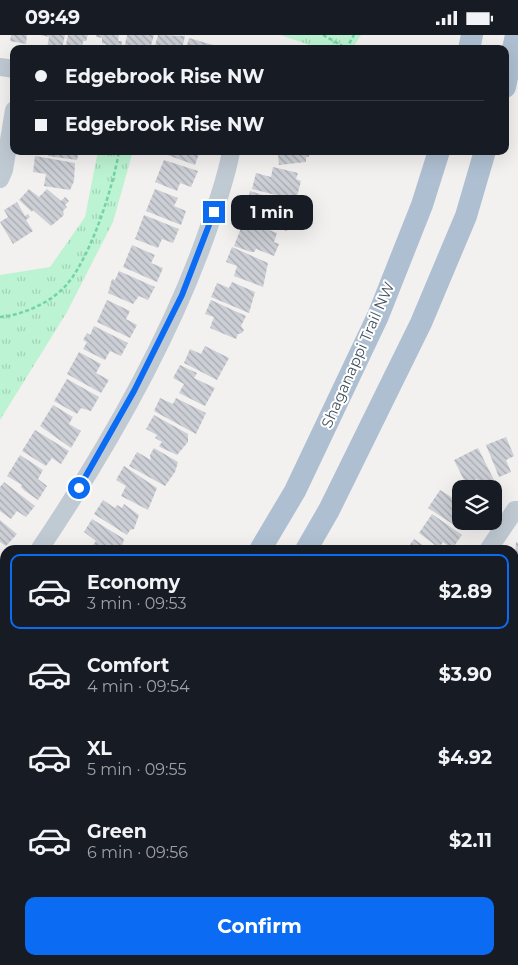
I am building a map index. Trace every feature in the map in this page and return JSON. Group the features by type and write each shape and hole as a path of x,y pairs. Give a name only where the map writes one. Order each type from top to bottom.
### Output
{"main road":[{"path":"509,68 516,35"},
{"name":"Shaganappi Trail NW","path":"263,545 295,491 378,316 422,205 438,155"},
{"path":"309,545 329,510 421,323 466,216 484,155"}],"street":[{"path":"0,179 4,170 10,134"},
{"path":"42,545 88,475 134,391 182,295 221,191 230,155"},
{"path":"491,545 515,510 518,509"}],"path":[{"path":"323,35 341,45"},
{"path":"0,317 19,313 36,306 67,285 92,238 106,199 118,155"},
{"path":"134,965 170,965"}],"green space":[{"path":"280,35 361,35 355,45 309,45"},
{"path":"97,155 132,155 113,222 67,312 0,420 0,275 50,267 85,217"}],"building":[{"path":"11,35 27,35 26,44 10,41"},
{"path":"40,35 65,35 63,45 48,45 49,37"},
{"path":"68,35 88,35 82,45 66,45"},
{"path":"96,35 119,35 118,41 122,41 122,45 106,45 102,43 102,38 96,37"},
{"path":"127,35 154,35 151,45 125,45"},
{"path":"158,35 185,36 183,45 155,45"},
{"path":"189,38 213,45 187,45"},
{"path":"48,155 78,155 77,160"},
{"path":"168,155 199,155 195,165"},
{"path":"278,155 309,155 309,157 306,157 306,162 279,165"},
{"path":"35,156 75,163 74,181 70,190 44,186 46,174 33,172"},
{"path":"164,160 198,171 191,187 180,183 177,191 155,182"},
{"path":"273,167 298,173 296,179 301,181 296,200 252,189 256,173 271,177"},
{"path":"29,189 39,197 47,189 61,201 65,197 69,201 65,205 67,207 63,211 64,215 51,226 33,210 32,212 19,200"},
{"path":"155,189 178,198 174,206 186,211 181,225 146,211"},
{"path":"250,191 294,205 287,231 253,221 256,211 246,208"},
{"path":"17,202 25,216 28,214 30,217 26,220 33,231 13,244 0,222 8,217 4,210"},
{"path":"144,215 179,229 173,243 162,239 158,248 135,239"},
{"path":"250,223 277,233 274,242 279,244 274,256 256,249 254,252 251,252 234,246 241,228 248,230"},
{"path":"132,245 155,255 151,263 163,268 157,282 123,267"},
{"path":"232,247 268,263 263,287 234,276 237,266 226,262"},
{"path":"119,271 155,287 148,300 139,296 133,304 108,293 112,279 115,280"},
{"path":"232,282 255,292 249,313 211,297 217,283 229,288"},
{"path":"107,300 130,311 126,319 137,325 130,338 97,322"},
{"path":"211,300 246,316 241,326 244,330 238,334 236,339 210,328 214,317 205,314"},
{"path":"94,326 128,343 121,356 110,351 105,360 83,349 87,342 83,340 87,333 90,335"},
{"path":"205,346 229,358 217,380 184,363 190,349 201,354"},
{"path":"79,352 101,364 96,373 109,380 101,393 67,374"},
{"path":"180,365 197,373 194,378 215,388 205,406 179,393 184,384 173,378"},
{"path":"67,379 99,397 91,411 81,408 77,414 54,401"},
{"path":"160,398 173,404 176,398 206,413 196,434 154,411"},
{"path":"53,405 73,417 69,424 81,431 71,448 40,426"},
{"path":"154,415 188,434 188,442 177,455 160,447 162,442 155,438 157,435 146,429"},
{"path":"35,430 69,451 61,464 52,458 46,466 22,451"},
{"path":"506,437 514,456 506,460 511,472 499,477 486,445"},
{"path":"154,448 178,462 175,472 165,486 129,466 137,452 151,460 150,455"},
{"path":"478,448 494,480 464,480 454,460"},
{"path":"20,455 43,470 38,479 47,486 38,500 25,491 21,487 22,485 7,476"},
{"path":"124,466 157,488 148,510 121,496 126,486 116,480"},
{"path":"4,482 35,506 26,517 17,511 11,519 0,511 0,487"},
{"path":"440,490 452,497 452,524 428,508"},
{"path":"103,500 115,508 117,505 122,508 124,504 139,515 134,529 130,530 127,535 94,514"},
{"path":"432,514 452,528 452,530 462,535 455,545 447,545 443,542 441,545 435,545 419,533"},
{"path":"92,519 124,539 122,545 93,545 96,541 84,532"},
{"path":"0,520 17,534 7,545 0,542"},
{"path":"414,539 423,545 410,545"}],"route":[{"path":"79,488 134,391 182,295 214,212"}]}
